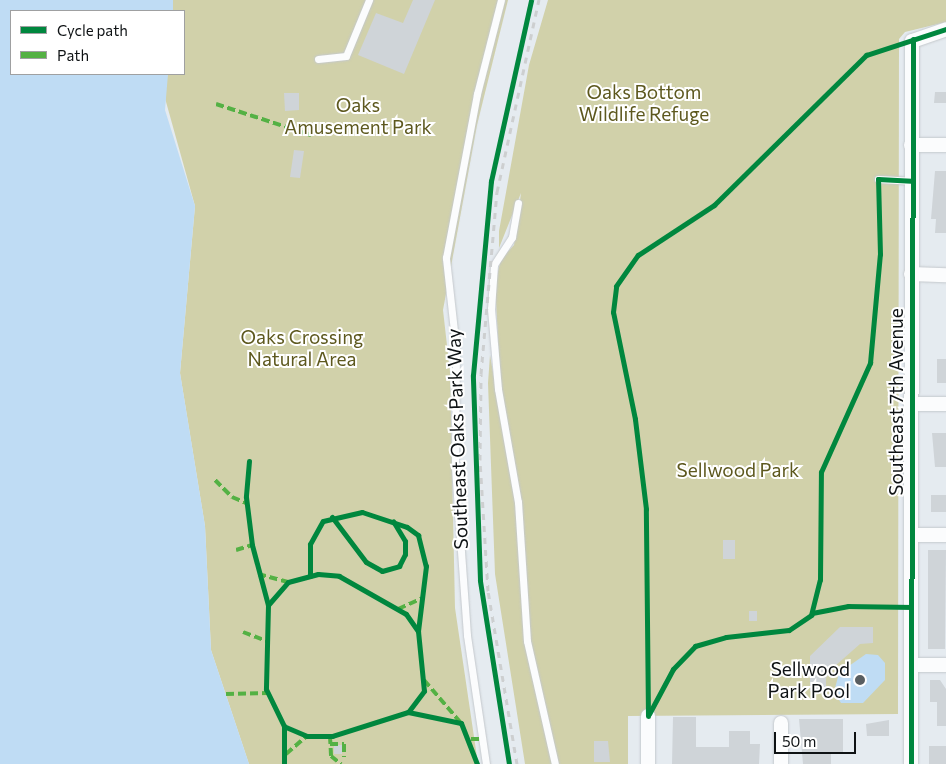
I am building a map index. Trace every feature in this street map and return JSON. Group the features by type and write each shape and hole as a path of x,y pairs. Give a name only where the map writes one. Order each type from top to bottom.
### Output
{"street":[{"name":"Southeast 7th Avenue","path":"911,764 911,145 913,39 946,29"},
{"path":"911,145 946,145"},
{"path":"911,274 946,274"},
{"path":"911,404 946,404"},
{"path":"911,535 946,535"},
{"path":"911,665 946,665"},
{"path":"648,716 648,764"},
{"path":"781,723 781,764"}],"lane":[{"path":"318,59 346,56 369,0"},
{"name":"Southeast Oaks Park Way","path":"486,764 466,626 456,466 456,349 446,258 477,94 501,0"},
{"path":"878,179 911,180"},
{"path":"518,203 512,237 494,265 491,309 498,389 518,502 527,641 555,764"}],"green space":[{"path":"173,0 508,0 477,125 443,310 450,372 455,608 478,764 249,764 211,650 205,526 180,373 195,206 163,91 168,75 185,75 185,10 173,10"},
{"name":"Sellwood Park","path":"548,0 946,0 946,22 905,32 899,39 898,714 628,716 628,764 525,764 495,574 488,383 490,355 503,430 495,284 501,259 514,245 521,193 499,248 499,231 529,65"}],"water":[{"path":"0,0 173,0 173,10 10,10 10,75 168,75 165,110 195,206 180,373 205,526 211,650 249,764 0,764"},
{"name":"Sellwood Park Pool","path":"866,654 878,655 885,663 885,680 863,703 841,703 834,692 839,673"}],"building":[{"path":"413,0 435,0 404,74 358,55 376,13 403,23"},
{"path":"935,92 946,92 946,103 934,103"},
{"path":"284,93 299,93 299,110 285,111"},
{"path":"294,150 304,151 300,178 290,177"},
{"path":"935,171 946,171 946,233 935,233 936,219 931,219"},
{"path":"937,359 946,359 946,383 937,383"},
{"path":"932,433 946,433 946,467 935,467"},
{"path":"931,495 946,495 946,512 931,512"},
{"path":"723,540 735,540 735,559 723,559"},
{"path":"928,550 946,550 945,649 928,649"},
{"path":"749,611 757,611 757,621 749,621"},
{"path":"840,627 873,627 873,643 860,644 835,666 826,678 826,691 810,691 810,656"},
{"path":"930,680 940,680 946,689 946,726 937,726 937,702 930,702"},
{"path":"673,717 696,717 696,747 729,747 729,731 750,731 750,744 760,744 759,764 672,764"},
{"path":"799,719 843,719 843,754 831,754 831,764 803,764"},
{"path":"889,720 889,736 867,736 866,724"},
{"path":"594,741 608,741 610,762 594,762"},
{"path":"334,745 342,745 342,754 334,754"},
{"path":"929,746 946,746 946,764 929,764"}],"railway":[{"path":"517,764 488,591 480,460 481,374 497,192 539,0"}],"marked path":[{"path":"216,104 311,135"},
{"path":"215,480 232,497 246,503"},
{"path":"236,550 252,545"},
{"path":"258,574 288,582"},
{"path":"398,609 423,598"},
{"path":"243,632 267,641"},
{"path":"424,680 461,723"},
{"path":"226,694 268,693"},
{"path":"286,754 307,736"},
{"path":"330,736 331,756 341,764"},
{"path":"471,739 480,739"},
{"path":"330,744 344,744 344,757"}],"cycle path":[{"path":"509,764 480,580 473,375 491,181 531,0"},
{"path":"648,716 646,509 635,419 613,312 616,286 638,255 714,205 866,55 946,29"},
{"path":"911,764 913,39"},
{"path":"649,714 673,669 695,646 726,637 789,630 811,615 820,580 821,472 870,363 880,254 878,179 911,181"},
{"path":"249,461 246,497 252,545 268,605 266,689 284,726 284,764"},
{"path":"310,576 310,544 323,521 362,512 407,527 418,535 426,566 418,631"},
{"path":"332,517 366,562 382,571 399,566 405,554 405,541 393,521"},
{"path":"268,605 288,582 318,574 339,576 406,614 418,631 424,691 408,712 332,736 307,736 284,726"},
{"path":"812,613 848,606 911,607"},
{"path":"408,712 461,723 477,764"}],"place":[{"name":"Sellwood Park Pool","path":"860,680"}],"park label":[{"name":"Oaks Bottom Wildlife Refuge","path":"644,103"},
{"name":"Oaks Amusement Park","path":"358,116"},
{"name":"Oaks Crossing Natural Area","path":"302,348"}]}
